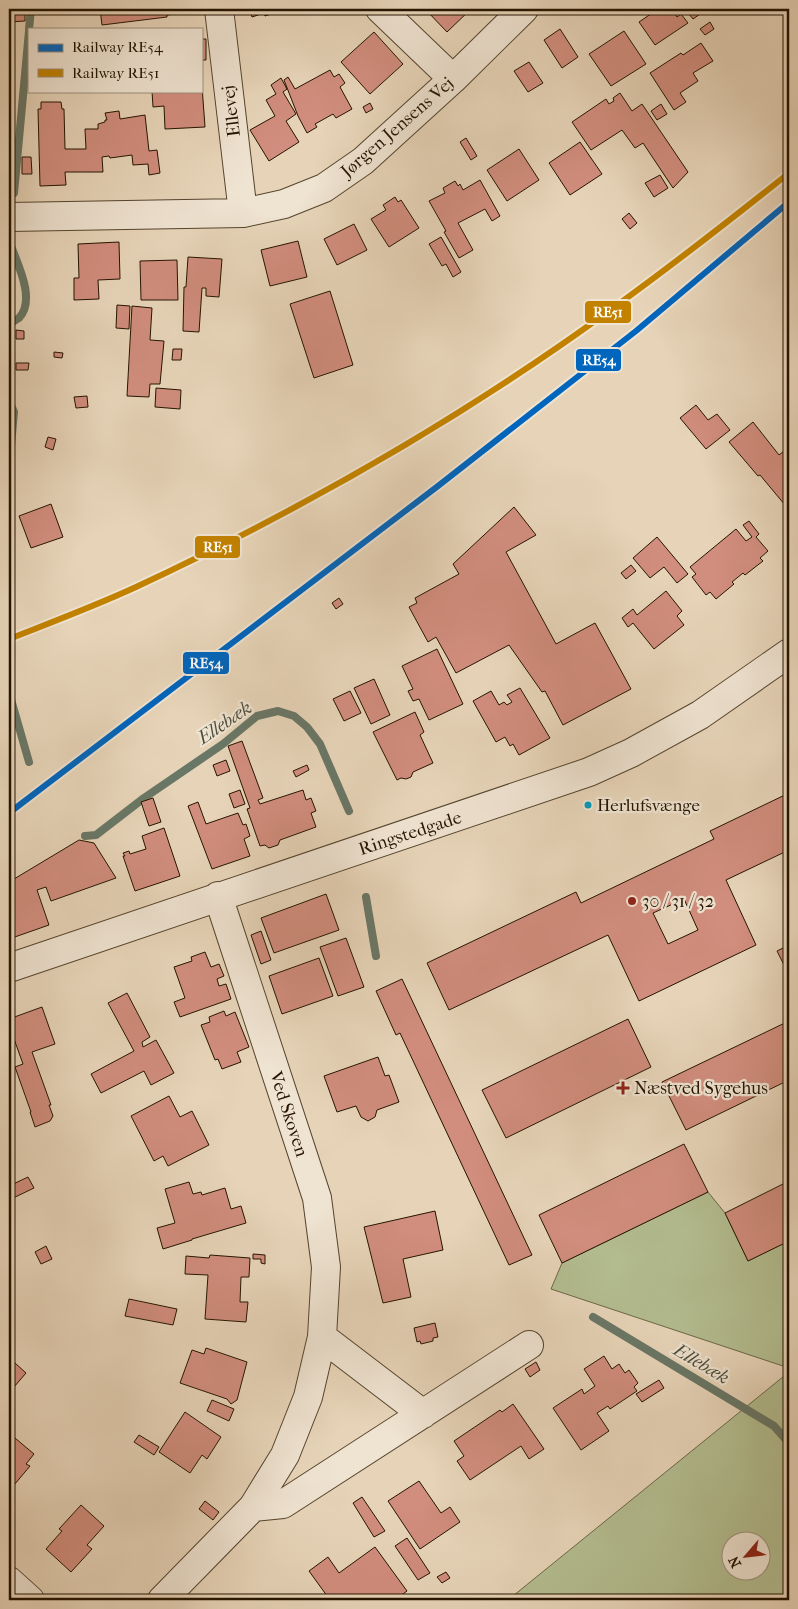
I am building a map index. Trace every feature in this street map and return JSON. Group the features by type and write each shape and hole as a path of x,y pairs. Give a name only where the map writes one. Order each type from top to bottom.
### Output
{"street":[{"name":"Ellevej","path":"219,9 243,213"},
{"path":"380,9 452,79"},
{"name":"Jørgen Jensens Vej","path":"9,217 243,213 284,204 324,188 363,161 524,9"},
{"name":"Ringstedgade","path":"9,968 589,772 631,753 700,715 789,653"},
{"name":"Ved Skoven","path":"162,1600 253,1507 285,1455 308,1398 322,1337 326,1267 317,1198 218,896"},
{"path":"322,1337 423,1414"},
{"path":"253,1507 283,1504 529,1345"},
{"path":"9,1581 30,1600"}],"green space":[{"path":"708,1192 725,1213 748,1261 789,1241 789,1368 551,1289 562,1263"},
{"path":"789,1372 789,1600 508,1600"}],"building":[{"path":"100,9 191,9 192,12 102,25"},
{"path":"249,9 272,9 274,13 265,16 264,13 252,17"},
{"path":"425,9 471,9 447,32"},
{"path":"658,9 672,9 677,17 681,14 688,23 655,45 639,22"},
{"path":"685,9 696,9 700,14 693,19"},
{"path":"25,11 25,21 9,22 9,12"},
{"path":"710,22 714,29 705,35 700,29"},
{"path":"560,29 578,57 562,68 544,40"},
{"path":"624,31 646,64 611,86 589,54"},
{"path":"374,32 403,64 370,94 341,62"},
{"path":"202,39 206,39 206,60 202,60"},
{"path":"701,43 713,61 693,73 698,81 680,93 686,102 674,110 650,73 681,53 683,55"},
{"path":"529,62 543,83 528,92 514,71"},
{"path":"330,70 334,77 339,74 345,83 340,87 352,109 336,118 333,114 315,124 317,127 307,133 284,80 288,77 295,89"},
{"path":"281,78 287,89 283,92 296,114 286,121 299,142 269,161 250,130 275,116 266,100 276,94 271,85"},
{"path":"202,86 205,127 165,129 164,106 153,107 152,92 202,92"},
{"path":"620,93 632,111 642,104 688,172 673,188 643,143 635,148 622,130 591,150 572,122 606,99 609,104 614,101 613,98"},
{"path":"41,102 61,102 62,109 64,109 65,149 86,149 85,129 98,129 98,124 107,120 105,113 119,111 120,119 145,115 149,151 157,150 160,173 149,175 148,164 133,165 132,155 110,158 109,156 102,157 103,172 65,172 66,185 40,186 38,109 41,109"},
{"path":"370,103 373,109 366,113 363,107"},
{"path":"661,104 667,114 657,120 651,111"},
{"path":"466,138 477,156 471,160 460,142"},
{"path":"580,142 602,174 570,195 549,163"},
{"path":"519,149 539,180 507,201 487,170"},
{"path":"22,157 31,157 32,174 22,174"},
{"path":"660,175 668,188 654,197 645,183"},
{"path":"480,180 500,216 492,221 485,209 458,223 473,250 459,258 429,201 445,193 443,188 455,181 458,186 460,184 463,190"},
{"path":"395,197 398,202 401,200 419,228 389,247 371,219 386,210 383,205"},
{"path":"629,213 637,223 630,229 622,219"},
{"path":"354,224 367,250 337,265 324,239"},
{"path":"441,237 461,272 453,277 446,264 442,266 429,244"},
{"path":"298,241 307,277 270,286 261,250"},
{"path":"119,242 120,279 98,280 99,299 74,300 74,278 79,278 78,244"},
{"path":"188,257 222,259 219,297 206,296 206,288 202,288 199,332 183,331 184,287 186,287"},
{"path":"177,260 178,300 141,300 140,261"},
{"path":"330,291 353,365 314,378 290,304"},
{"path":"117,305 130,306 129,329 116,328"},
{"path":"132,306 152,308 150,340 164,341 160,384 150,384 149,397 127,396"},
{"path":"16,330 24,331 24,339 16,339"},
{"path":"173,349 182,349 181,360 172,360"},
{"path":"54,352 63,353 62,358 54,357"},
{"path":"16,363 29,363 28,370 16,370"},
{"path":"156,388 181,390 180,409 155,407"},
{"path":"87,396 88,407 76,408 74,397"},
{"path":"696,405 708,420 717,414 730,430 706,449 680,418"},
{"path":"753,422 779,455 789,447 789,501 785,505 729,442"},
{"path":"48,437 56,439 53,450 45,447"},
{"path":"51,504 63,537 31,548 19,516"},
{"path":"514,507 536,535 506,552 556,644 595,623 631,689 563,725 545,691 542,692 509,645 456,673 436,637 428,642 409,607 417,603 415,598 459,574 453,564"},
{"path":"749,521 759,534 756,537 768,551 760,558 763,561 745,575 743,573 732,582 734,584 716,599 710,592 706,595 692,577 696,574 690,567 736,529 746,541 752,537 743,525"},
{"path":"657,537 688,574 677,583 664,567 650,578 633,558"},
{"path":"631,565 636,571 626,579 621,573"},
{"path":"666,591 682,611 677,616 684,625 654,649 633,623 628,627 622,618 633,609 637,615"},
{"path":"339,598 343,604 336,609 332,603"},
{"path":"437,649 463,704 429,720 419,699 413,701 408,691 413,689 402,666"},
{"path":"374,679 390,715 371,724 354,688"},
{"path":"520,688 550,738 519,755 513,744 510,746 505,737 496,742 473,701 491,691 499,705 504,702 507,705 512,702 507,695"},
{"path":"350,691 361,713 344,721 333,699"},
{"path":"415,712 424,732 420,735 433,763 413,772 411,777 397,780 373,732"},
{"path":"242,741 263,798 258,800 260,804 303,790 306,800 311,798 316,811 311,813 316,827 280,840 278,845 269,848 265,845 260,846 247,809 250,808 228,746"},
{"path":"226,760 230,771 217,776 213,765"},
{"path":"307,765 309,770 296,777 293,771"},
{"path":"240,790 245,804 234,808 229,794"},
{"name":"30 / 31 / 32","path":"789,793 789,850 726,880 756,945 639,1001 608,935 449,1010 427,963 576,892 581,903 714,839 710,831","holes":["684,899 698,930 668,944 653,913"]},
{"path":"153,798 161,822 149,826 141,802"},
{"path":"198,802 206,824 238,813 243,825 246,824 250,836 244,839 250,856 212,869 188,806"},
{"path":"164,828 180,876 135,891 123,853 129,851 130,854 146,849 142,836"},
{"path":"79,840 94,843 116,878 51,901 46,887 37,890 49,925 9,939 9,882"},
{"path":"326,894 339,930 274,953 261,918"},
{"path":"261,931 271,960 261,964 251,935"},
{"path":"346,938 364,987 338,996 320,947"},
{"path":"789,945 789,975 777,951"},
{"path":"205,952 211,967 219,964 224,976 217,979 219,986 226,984 231,999 180,1017 174,1002 185,998 174,967 192,961 191,957"},
{"path":"319,958 333,996 282,1014 269,976"},
{"path":"402,979 532,1255 509,1265 400,1033 396,1035 376,991"},
{"path":"127,993 150,1037 142,1042 143,1047 156,1040 174,1073 151,1085 144,1071 101,1093 91,1074 134,1051 108,1003"},
{"path":"42,1007 55,1044 32,1052 51,1105 49,1105 53,1116 50,1121 35,1127 15,1067 23,1064 9,1025 9,1019"},
{"path":"224,1011 226,1016 235,1012 249,1047 237,1052 241,1062 222,1069 218,1059 215,1060 201,1025 210,1022 209,1017"},
{"path":"628,1019 651,1067 506,1138 482,1090"},
{"path":"789,1021 789,1080 686,1130 662,1082"},
{"path":"378,1057 385,1076 389,1075 399,1102 377,1110 375,1117 368,1121 361,1117 356,1106 337,1112 324,1076"},
{"path":"169,1096 180,1117 192,1111 209,1145 168,1166 163,1156 154,1161 131,1116"},
{"path":"684,1144 708,1192 562,1263 539,1215"},
{"path":"28,1177 34,1188 9,1200 9,1186"},
{"path":"789,1181 789,1241 748,1261 725,1213"},
{"path":"189,1182 193,1194 201,1192 202,1195 225,1188 231,1209 241,1206 246,1223 163,1249 157,1228 175,1223 165,1189"},
{"path":"435,1211 443,1250 403,1259 411,1297 383,1303 364,1227"},
{"path":"46,1246 52,1259 41,1264 35,1252"},
{"path":"253,1254 265,1255 265,1264 261,1263 261,1259 253,1259"},
{"path":"210,1255 250,1258 249,1277 241,1277 240,1302 248,1302 246,1322 205,1319 208,1275 185,1274 186,1256 209,1258"},
{"path":"129,1299 177,1309 173,1325 125,1316"},
{"path":"435,1323 438,1337 433,1338 433,1341 421,1344 420,1341 417,1342 414,1328"},
{"path":"206,1348 247,1362 237,1400 231,1404 227,1399 180,1383 192,1350 204,1354"},
{"path":"604,1356 612,1369 619,1364 625,1373 629,1370 638,1383 634,1387 637,1391 610,1409 608,1406 597,1413 609,1431 581,1450 553,1408 582,1389 584,1394 595,1386 584,1369"},
{"path":"536,1362 540,1370 530,1377 525,1369"},
{"path":"15,1363 26,1373 14,1387 9,1382 9,1369"},
{"path":"659,1380 664,1388 642,1402 636,1394"},
{"path":"212,1400 234,1409 229,1421 207,1411"},
{"path":"513,1404 544,1449 529,1459 521,1446 470,1480 457,1461 464,1456 454,1441 500,1410 502,1412"},
{"path":"185,1412 221,1437 207,1459 202,1455 190,1473 159,1452"},
{"path":"9,1433 34,1454 26,1464 30,1466 9,1491"},
{"path":"139,1435 159,1447 154,1455 134,1442"},
{"path":"419,1481 441,1513 450,1507 460,1522 420,1549 388,1501"},
{"path":"362,1497 385,1531 374,1537 353,1503"},
{"path":"205,1501 219,1512 213,1520 199,1509"},
{"path":"81,1505 104,1526 87,1545 92,1549 71,1572 46,1549 62,1531 59,1529"},
{"path":"407,1538 430,1573 418,1580 395,1546"},
{"path":"375,1547 407,1591 395,1600 330,1600 309,1571 328,1557 339,1573"},
{"path":"446,1572 450,1578 442,1583 437,1577"}],"waterway":[{"name":"Ellebæk","path":"29,28 31,9"},
{"name":"Ellebæk","path":"14,193 28,42"},
{"name":"Ellebæk","path":"9,324 19,318 24,311 26,302 24,282 11,246"},
{"name":"Ellebæk","path":"9,401 14,412 9,468"},
{"name":"Ellebæk","path":"10,696 29,762"},
{"name":"Ellebæk","path":"85,836 96,835 144,798 223,744 257,716 278,711 294,716 307,727 320,744 349,811"},
{"name":"Ellebæk","path":"366,897 376,956"},
{"name":"Ellebæk","path":"593,1317 774,1426 789,1443"}],"rail line":[{"name":"RE51","path":"9,639 105,601 191,561 352,476 457,414 617,305 733,218 789,173"},
{"name":"RE54","path":"9,813 438,486 636,331 789,202"}],"place":[{"name":"Herlufsvænge","path":"588,805"},
{"name":"30 / 31 / 32","path":"632,901"},
{"name":"Næstved Sygehus","path":"623,1088"}]}
